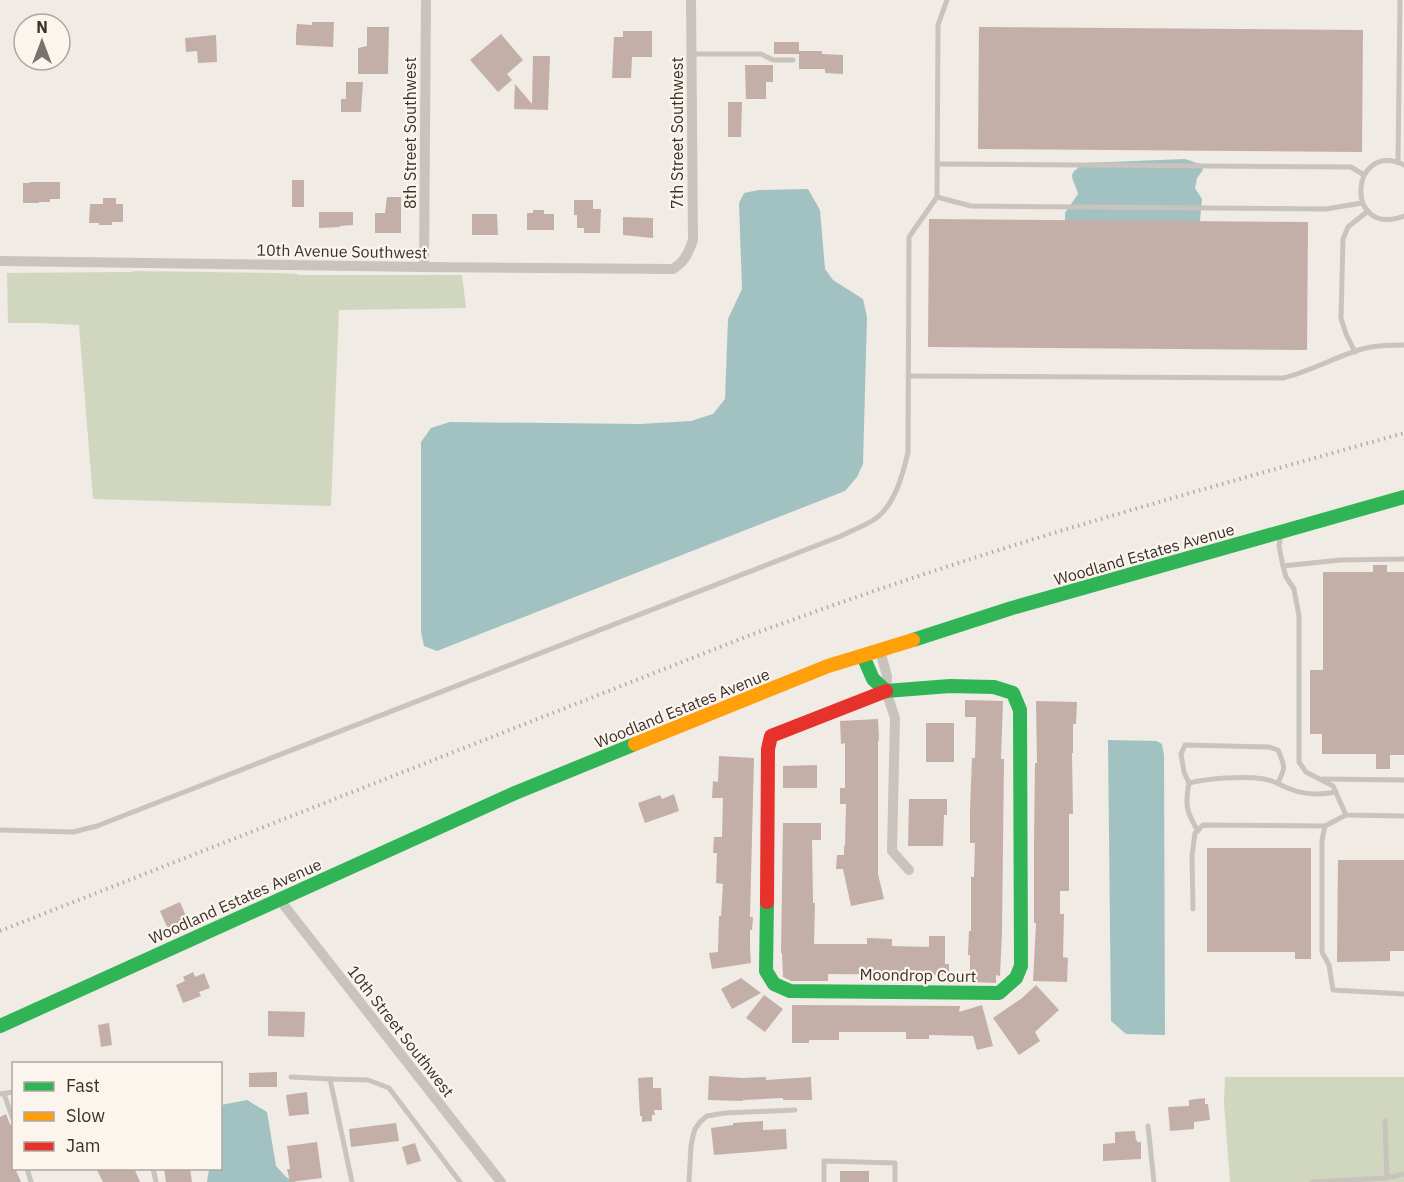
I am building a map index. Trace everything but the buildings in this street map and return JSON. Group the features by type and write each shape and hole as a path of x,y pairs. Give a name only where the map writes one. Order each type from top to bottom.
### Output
{"street":[{"name":"8th Street Southwest","path":"424,267 426,0"},
{"name":"7th Street Southwest","path":"682,263 693,240 691,0"},
{"name":"10th Avenue Southwest","path":"0,261 673,269 682,263"},
{"name":"Woodland Estates Avenue","path":"0,1026 515,793 828,666 1012,608 1404,497"},
{"path":"880,651 887,676 886,691 895,718 892,851 909,870"},
{"path":"863,656 873,679 886,691"},
{"name":"Moondrop Court","path":"950,686 994,687 1013,693 1020,710 1021,966 1016,978 999,993 790,991 774,984 766,971 768,749 771,736 886,691 950,686"},
{"name":"10th Street Southwest","path":"279,899 501,1182"}],"lane":[{"path":"0,830 73,832 97,826 841,536 876,518 890,502 902,477 908,452 909,237 937,197 938,25 946,0"},
{"path":"1400,0 1401,164 1388,161 1370,168 1360,184 1360,194 1362,203 1376,217 1395,220 1404,216"},
{"path":"692,54 761,54 773,60 793,60"},
{"path":"937,164 1351,167 1364,175"},
{"path":"937,197 971,206 1326,209 1362,203"},
{"path":"1355,352 1341,318 1343,239 1348,227 1368,211"},
{"path":"909,376 1283,378 1301,374 1378,345 1404,345"},
{"path":"1281,532 1279,546 1283,566 1286,577 1294,589 1299,616 1299,762 1306,772 1334,786 1346,814"},
{"path":"1283,566 1340,560 1404,559"},
{"path":"1198,831 1186,804 1189,783 1184,772 1181,754 1185,745 1269,747 1278,750 1284,770 1278,783"},
{"path":"1189,783 1240,778 1265,779 1299,792 1317,794 1336,792"},
{"path":"1321,779 1404,780"},
{"path":"1193,909 1192,856 1195,833 1203,825 1325,826 1346,814 1404,816"},
{"path":"1325,826 1322,840 1322,952 1329,965 1333,990 1404,994"},
{"path":"291,1077 368,1080 389,1088 460,1182"},
{"path":"330,1079 352,1182"},
{"path":"2,1094 12,1117"},
{"path":"689,1182 693,1136 695,1129 707,1116 795,1110"},
{"path":"1385,1121 1387,1178"},
{"path":"1148,1126 1154,1182"},
{"path":"824,1182 824,1161 895,1162 895,1182"},
{"path":"1312,1182 1387,1178 1404,1174"}],"green space":[{"path":"133,271 298,275 462,275 466,308 339,310 331,506 93,499 79,325 8,323 7,273"},
{"path":"1225,1077 1404,1077 1404,1182 1230,1182 1224,1103"}],"water":[{"path":"1185,159 1200,164 1203,170 1197,178 1195,188 1202,199 1194,286 1065,234 1065,213 1078,194 1072,177 1074,171 1085,163"},
{"path":"808,189 820,210 825,269 833,280 863,299 867,317 863,464 857,477 845,491 437,651 424,646 421,632 421,442 431,428 450,422 640,424 691,421 713,414 725,399 728,319 742,289 739,203 744,193 759,190"},
{"path":"1108,740 1156,741 1162,744 1164,755 1165,1035 1126,1034 1111,1021"},
{"path":"247,1100 267,1112 276,1166 286,1177 296,1182 207,1182 209,1170 222,1170 222,1105"}],"railway":[{"path":"0,931 753,634 822,609 1053,533 1404,433"}],"traffic: fast":[{"path":"913,640 1012,608 1404,497"},
{"path":"767,902 766,971 774,984 790,991 999,993 1016,978 1021,966 1020,710 1013,693 994,687 950,686 886,691 873,679 863,656"},
{"path":"0,1026 515,793 635,744"}],"traffic: slow":[{"path":"635,744 828,666 913,640"}],"traffic: jam":[{"path":"767,902 768,749 771,736 886,691"}]}
